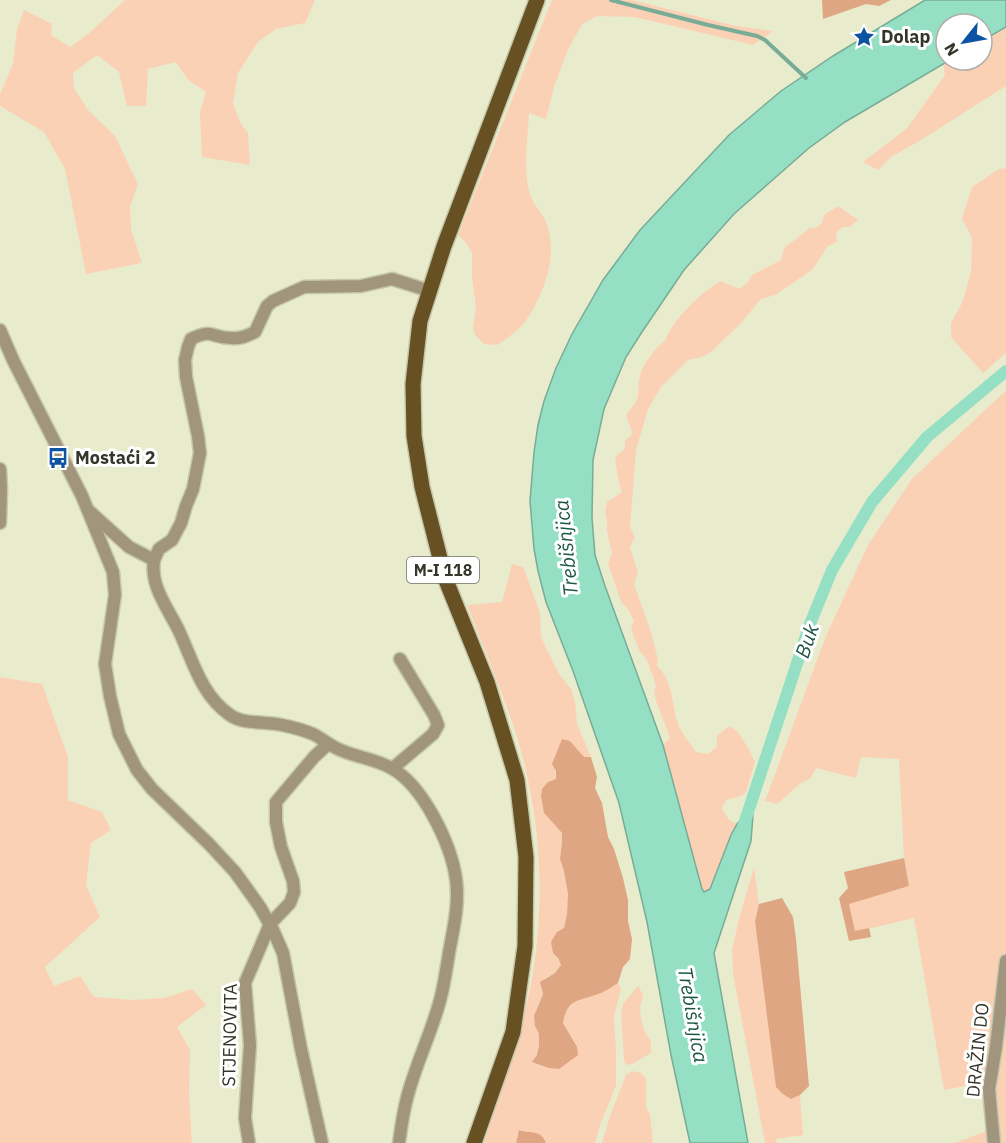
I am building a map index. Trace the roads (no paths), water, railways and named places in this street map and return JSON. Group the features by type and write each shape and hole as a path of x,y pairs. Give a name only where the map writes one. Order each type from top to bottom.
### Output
{"main road":[{"name":"M-I 118","path":"474,1143 513,1032 525,945 526,857 517,780 487,682 446,578 422,487 414,436 413,384 420,321 444,246 537,0"}],"street":[{"path":"399,1143 406,1099 440,1002 455,915 457,892 452,862 430,811 422,796 393,768 338,749 314,734 282,724 243,721 231,716 217,704 198,676 153,579 154,560 159,549 172,540 181,524 194,489 200,453 186,377 185,360 191,339 205,333 229,339 244,337 255,332 267,306 304,287 361,286 392,279 430,291"},
{"path":"0,336 87,510 113,572 115,595 105,664 119,734 138,770 152,789 235,872 270,924 283,953 322,1143"},
{"path":"0,469 0,523"},
{"path":"87,510 129,547 154,560"},
{"path":"393,768 433,734 438,724 435,715 400,659"},
{"name":"STJENOVITA","path":"249,1143 245,1118 250,1045 245,983 270,924 290,903 294,892 276,822 276,802 328,744"},
{"name":"DRAŽIN DO","path":"993,1143 989,1089 1006,961"}],"water":[{"name":"Trebišnjica","path":"925,0 1006,0 1006,27 994,34 994,12 934,12 934,69 845,122 809,148 734,214 684,270 626,357 604,409 593,460 592,518 595,555 663,745 704,892 710,889 737,824 747,813 753,815 751,841 714,953 748,1143 690,1143 671,1055 647,922 619,803 573,671 546,602 538,571 530,501 534,452 544,401 572,334 603,280 640,230 729,135 781,91 833,56"}],"waterway":[{"path":"611,0 757,36 765,40 806,78"},
{"name":"Buk","path":"743,827 810,624 832,570 872,502 927,437 1006,371"}],"place":[{"name":"Dolap","path":"864,37"},
{"name":"Mostaći 2","path":"58,458"}]}
